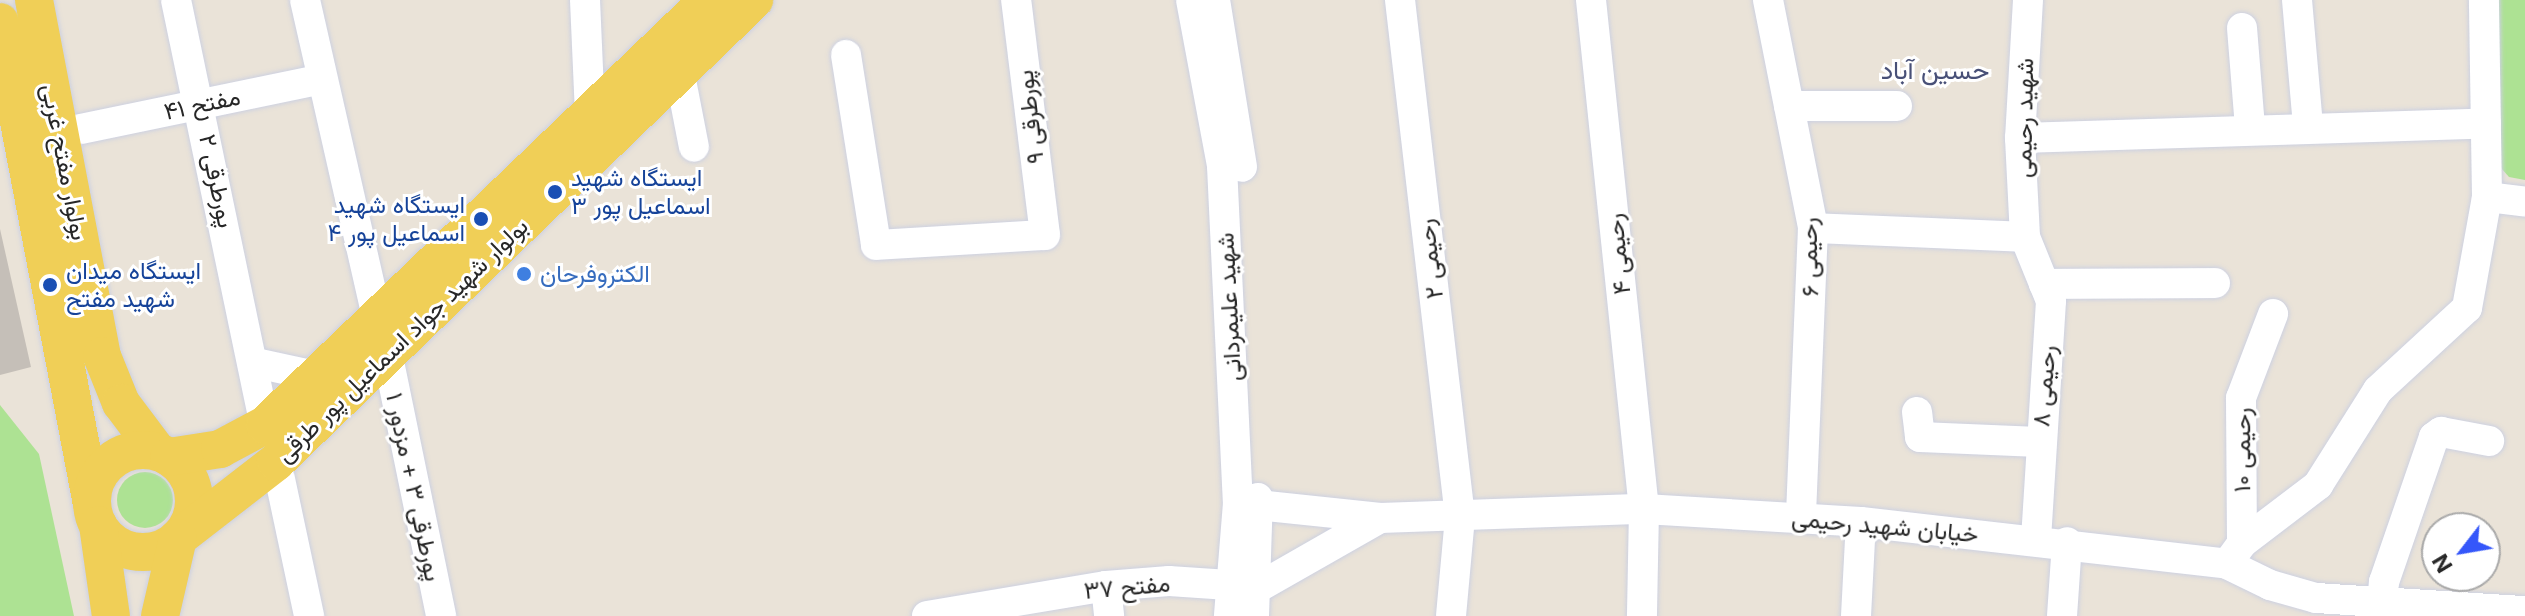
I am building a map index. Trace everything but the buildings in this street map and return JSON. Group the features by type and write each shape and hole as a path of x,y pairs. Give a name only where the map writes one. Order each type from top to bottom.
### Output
{"main road":[{"name":"بولوار مفتح غربی","path":"34,0 102,356 121,403 163,454"},
{"name":"بولوار شهید جواد اسماعیل پور طرقی","path":"163,454 220,449 265,425 708,0"},
{"name":"بولوار شهید جواد اسماعیل پور طرقی","path":"178,538 276,462 754,0"},
{"name":"بولوار مفتح غربی","path":"0,22 95,512 111,616"},
{"path":"160,616 178,538 194,502 187,476 163,454 117,455 99,474 95,512 116,544 142,552 178,538"}],"street":[{"name":"پورطرقی ۲","path":"176,0 256,363 265,425"},
{"path":"305,0 377,317"},
{"path":"585,0 590,116"},
{"name":"پورطرقی ۹","path":"846,55 876,245 1045,235 1016,0"},
{"name":"شهید علیمردانی","path":"1191,0 1222,166 1248,503"},
{"name":"شهید علیمردانی","path":"1215,0 1243,173 1248,503 1244,602"},
{"name":"رحیمی ۲","path":"1400,0 1460,517 1451,616"},
{"name":"رحیمی ۴","path":"1591,0 1644,509 1642,616"},
{"name":"رحیمی ۶","path":"1768,0 1813,228 1801,517"},
{"name":"شهید رحیمی","path":"2025,237 2020,138 2028,0"},
{"path":"2297,0 2308,126"},
{"path":"2234,553 2318,485 2378,390 2467,308 2487,197 2484,0"},
{"path":"2242,28 2250,127"},
{"path":"679,70 694,147"},
{"name":"مفتح ۴۱","path":"81,129 322,79"},
{"path":"1789,106 1897,106"},
{"path":"2020,138 2250,127 2486,123"},
{"path":"2487,197 2525,202"},
{"path":"1813,228 2025,237"},
{"name":"رحیمی ۸","path":"2025,237 2051,301 2039,442 2036,540"},
{"path":"2044,284 2215,283"},
{"name":"رحیمی ۱۰","path":"2234,553 2241,398 2273,314"},
{"name":"پورطرقی ۳ + مزدور ۱","path":"388,357 441,616"},
{"path":"256,363 316,376"},
{"path":"1917,412 1920,437 2039,442"},
{"path":"2382,604 2384,582 2434,437 2441,432 2489,441"},
{"path":"280,479 309,616"},
{"name":"خیابان شهید رحیمی","path":"1248,503 1380,518 1644,509 1801,517 2036,540 2234,553 2270,585 2316,598 2522,612"},
{"path":"1244,602 1380,518"},
{"path":"1856,616 1861,522"},
{"path":"2062,616 2067,542"},
{"name":"مفتح ۳۷","path":"927,616 1107,601 1169,581 1244,602"}],"green space":[{"path":"2497,0 2525,0 2525,180 2509,177 2501,168"},
{"path":"0,405 39,454 74,616 0,616"},
{"path":"145,472 165,480 173,500 165,520 145,528 125,520 117,500 125,480"}],"place":[{"name":"ایستگاه شهید اسماعیل پور ۳","path":"555,192"},
{"name":"ایستگاه شهید اسماعیل پور ۴","path":"481,219"},
{"name":"الکتروفرحان","path":"524,274"},
{"name":"ایستگاه میدان شهید مفتح","path":"50,285"}],"district":[{"name":"حسین آباد","path":"1935,70"}]}
